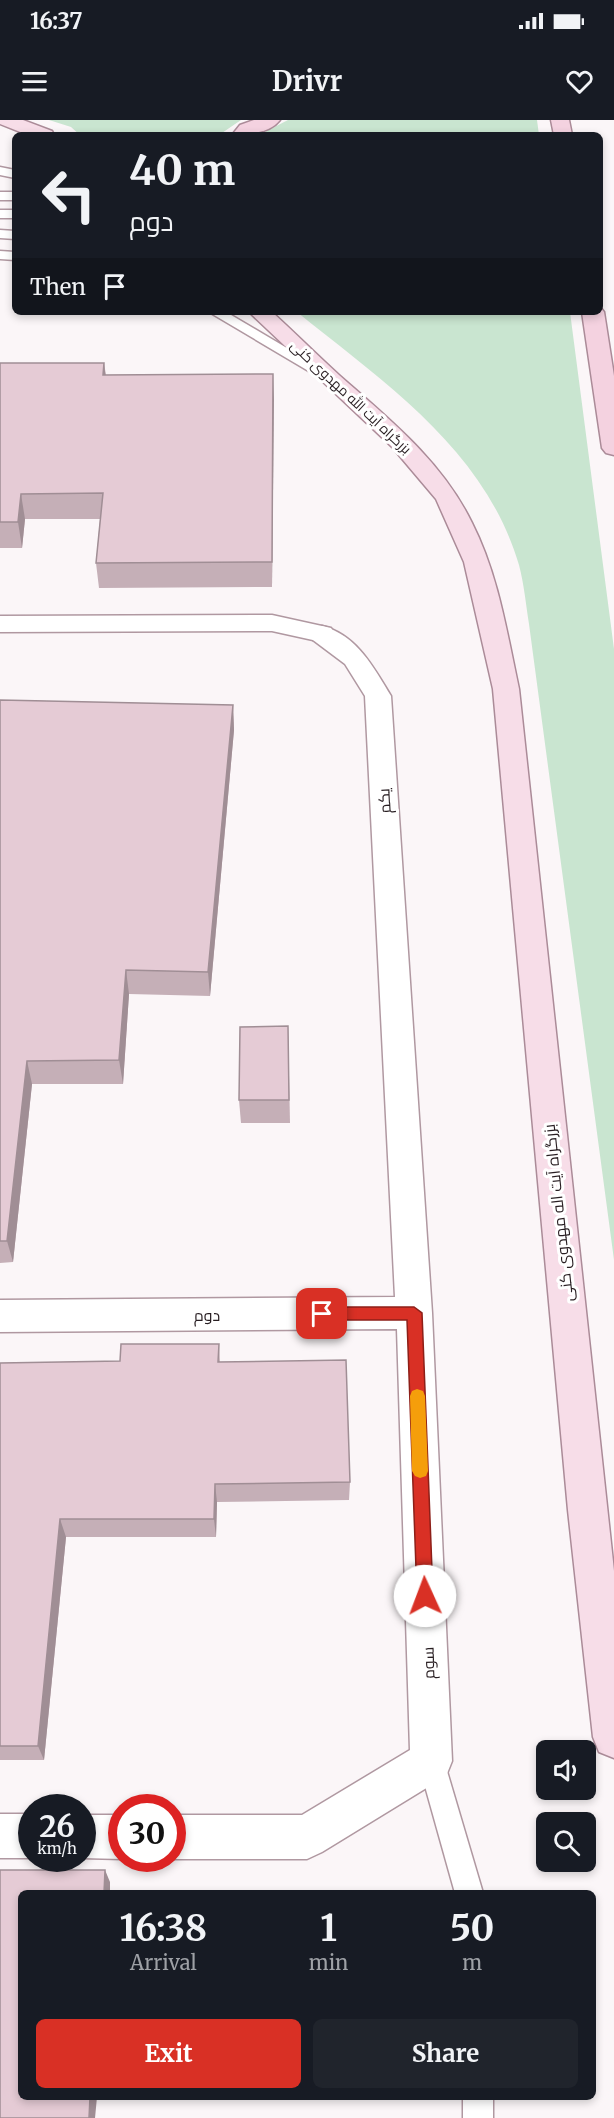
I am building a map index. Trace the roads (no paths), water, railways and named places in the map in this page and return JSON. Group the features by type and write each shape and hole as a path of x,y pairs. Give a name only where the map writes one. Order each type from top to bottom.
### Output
{"highway":[{"path":"244,132 271,120"},
{"path":"593,315 614,448"}],"main road":[{"path":"6,120 37,132"},
{"name":"بزرگراه آیت الله مهدوی کنی","path":"263,315 327,376 378,418 419,459 460,521 482,582 506,689"},
{"name":"بزرگراه آیت اله مهدوی کنی","path":"506,689 587,1510 614,1737"}],"street":[{"name":"یکم","path":"0,624 272,623 322,634 355,658 378,696 414,1313"},
{"name":"دوم","path":"0,1316 414,1313"},
{"name":"سوم","path":"414,1313 431,1761"},
{"path":"186,1837 307,1837 431,1761"},
{"path":"0,1836 18,1836"}],"lane":[{"path":"221,315 327,376"},
{"name":"سوم","path":"431,1761 469,1890"},
{"path":"478,2100 478,2118"}]}
